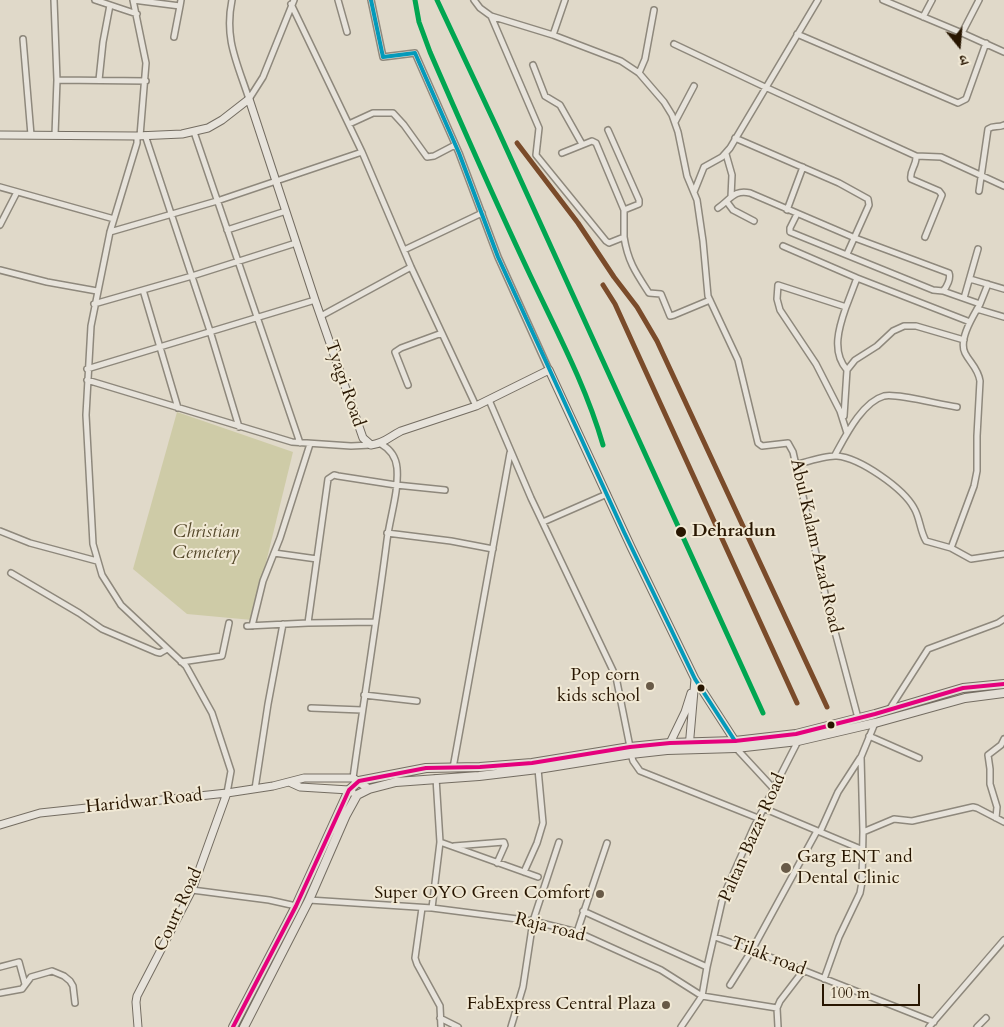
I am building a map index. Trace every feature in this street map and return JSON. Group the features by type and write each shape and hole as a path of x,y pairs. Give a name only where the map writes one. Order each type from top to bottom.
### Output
{"main road":[{"path":"736,745 796,734 889,710 963,688 1004,684"},
{"path":"234,1027 296,906 349,790 356,779 426,768 532,763 631,750 798,741 890,719 965,698 1004,693"},
{"path":"244,1027 309,900 346,815 357,795 369,789 396,782 479,776 538,769 670,743 689,746"}],"street":[{"path":"54,0 57,80 55,135"},
{"path":"95,0 137,14"},
{"path":"174,37 180,3 133,0 145,52 146,81 141,136 137,143 110,232 94,304 87,369 86,415 89,495 92,534 97,561 102,575 121,605 188,670 212,713 231,770 227,793"},
{"path":"232,0 229,23 230,42 249,99"},
{"path":"338,0 347,32"},
{"path":"371,0 383,57 416,53 455,145 498,257 606,494 695,679 736,745 773,788"},
{"name":"Abul Kalam Azad Road","path":"474,0 480,8 491,16 553,34 610,55 639,73 664,102 675,122 702,230 707,290 710,300 738,360 758,443 762,446 788,443 793,452 826,598 858,718"},
{"path":"553,34 565,0"},
{"path":"694,192 704,167 726,154 818,0"},
{"path":"883,0 897,3 923,17 1003,50"},
{"path":"923,17 932,0"},
{"path":"962,33 979,0"},
{"path":"0,135 141,136 194,132 208,128 222,120 249,99 263,77 292,2"},
{"path":"292,2 362,152 411,267 476,406"},
{"path":"100,80 103,42 110,5"},
{"path":"639,73 645,59 654,10"},
{"path":"491,16 539,128 536,154 606,241 609,242 624,237"},
{"path":"797,34 958,103 966,99 986,43"},
{"path":"23,39 25,84 31,135"},
{"path":"674,44 916,156 941,157 1004,186"},
{"path":"533,66 545,96 560,105 582,144"},
{"path":"57,80 146,81"},
{"path":"675,122 694,86"},
{"name":"Tyagi Road","path":"249,99 315,300 363,438 371,445 381,444 389,449 396,462 396,485 364,695 356,779"},
{"path":"349,124 373,113 393,113 427,157 434,156 455,145"},
{"path":"979,191 988,129 1004,125"},
{"path":"608,130 639,200 639,204 624,210"},
{"path":"194,132 300,444"},
{"path":"141,136 172,215 239,427"},
{"path":"735,138 839,184 868,199 869,205 847,254"},
{"path":"562,153 592,141 596,143 624,210 624,237 631,265 649,294 661,294 670,316 710,300"},
{"path":"110,232 172,215 276,182 362,152"},
{"path":"726,154 732,175 729,200 733,210 754,221"},
{"path":"916,156 910,173 911,179 939,191 942,195 925,236"},
{"path":"787,210 803,168"},
{"path":"0,187 114,219"},
{"path":"718,208 742,191 855,238 949,273 950,276 943,291"},
{"path":"0,225 18,192"},
{"path":"227,230 286,211"},
{"path":"404,250 482,213"},
{"path":"797,214 790,232 917,284 964,298 1004,317"},
{"path":"94,304 192,276 296,243"},
{"path":"783,246 857,278 970,322"},
{"path":"964,298 978,250"},
{"path":"321,316 411,267"},
{"path":"0,270 47,282 97,291"},
{"path":"847,370 839,358 839,328 857,278"},
{"path":"970,279 1004,289"},
{"path":"951,548 974,486 977,470 980,380 977,369 964,351 964,340 970,322 988,284"},
{"path":"846,307 778,285 777,299 780,310 816,364 844,419 847,433"},
{"path":"143,290 178,408"},
{"path":"87,369 315,300"},
{"path":"844,419 847,370 855,360 877,346 888,334 904,326 916,326 964,340"},
{"path":"408,385 395,352 442,333"},
{"path":"381,444 401,431 476,406 549,370"},
{"path":"87,380 300,444 371,445"},
{"path":"835,455 847,433 869,404 882,396 901,397 957,407"},
{"path":"489,400 510,453 616,677 633,761 640,771 758,818"},
{"path":"310,444 250,626 374,622"},
{"path":"453,768 510,453"},
{"path":"795,465 835,455 857,461 880,475 903,494 914,508 926,541 951,548 971,559 1004,554"},
{"path":"308,623 328,479 338,476 445,490"},
{"path":"543,522 606,494"},
{"path":"0,531 30,544 97,561"},
{"path":"388,533 451,541 493,549"},
{"path":"274,552 316,559"},
{"path":"10,573 79,613 102,629 156,652 160,653 167,649"},
{"path":"889,710 928,648 998,623 1004,619"},
{"path":"181,662 222,656 229,622"},
{"path":"255,789 283,624"},
{"path":"670,743 685,712 695,679"},
{"path":"689,746 695,679"},
{"path":"364,695 417,701"},
{"path":"311,708 362,710"},
{"path":"730,985 819,832 838,792 861,757 874,723"},
{"path":"869,736 919,758"},
{"path":"996,818 998,807 990,784 988,755 1002,745 1004,739"},
{"name":"Paltan Bazar Road","path":"702,996 723,897 758,818 798,741"},
{"path":"824,979 839,937 860,893 862,882 861,757"},
{"path":"524,872 537,843 543,823 538,769"},
{"name":"Haridwar Road","path":"0,825 40,813 227,793 304,778 356,779"},
{"path":"432,908 440,842 436,778"},
{"path":"356,779 369,789"},
{"name":"Haridwar Road","path":"289,782 300,787 349,790"},
{"path":"349,790 357,795"},
{"name":"Court Road","path":"138,1027 137,996 192,890 227,793"},
{"path":"863,832 894,819 912,821 974,807 1004,822"},
{"path":"763,808 862,850"},
{"path":"440,842 538,877"},
{"path":"452,846 504,842 505,845 497,862"},
{"path":"514,1026 523,987 532,921 559,842"},
{"path":"577,932 607,843"},
{"path":"192,890 269,900 296,906"},
{"name":"Raja road","path":"309,900 432,908 532,921 577,932 661,970 702,996 777,1008"},
{"path":"422,908 415,958 440,1006 441,1027"},
{"path":"583,911 707,967"},
{"name":"Tilak road","path":"715,937 934,1022"},
{"path":"929,1027 1004,940"},
{"path":"0,967 20,962 25,984"},
{"path":"0,993 22,989 31,977 52,971 70,981 73,986 74,1003"},
{"path":"778,1027 777,1008 780,1001 803,971"},
{"path":"681,1027 702,996"},
{"path":"440,1018 458,1027"},
{"path":"977,1027 986,1018"}],"green space":[{"name":"Christian Cemetery","path":"177,412 293,452 252,620 187,614 133,569"}],"transit line":[{"path":"371,0 383,57 415,53 459,153 498,257 624,532 695,679 735,741"},
{"path":"415,0 419,22 430,52 505,221 580,380 603,445"},
{"path":"437,0 763,713"},
{"path":"517,143 578,223 614,277 637,307 657,341 827,707"},
{"path":"603,285 615,304 797,703"},
{"path":"233,1027 296,906 349,790 359,781 426,768 480,767 532,763 630,747 670,743 735,741 796,734 875,714 963,688 1004,684"}],"place":[{"name":"Dehradun","path":"681,532"},
{"name":"Pop corn kids school","path":"650,686"},
{"name":"Garg ENT and Dental Clinic","path":"786,868"},
{"name":"Super OYO Green Comfort","path":"600,894"},
{"name":"FabExpress Central Plaza","path":"666,1005"}]}
